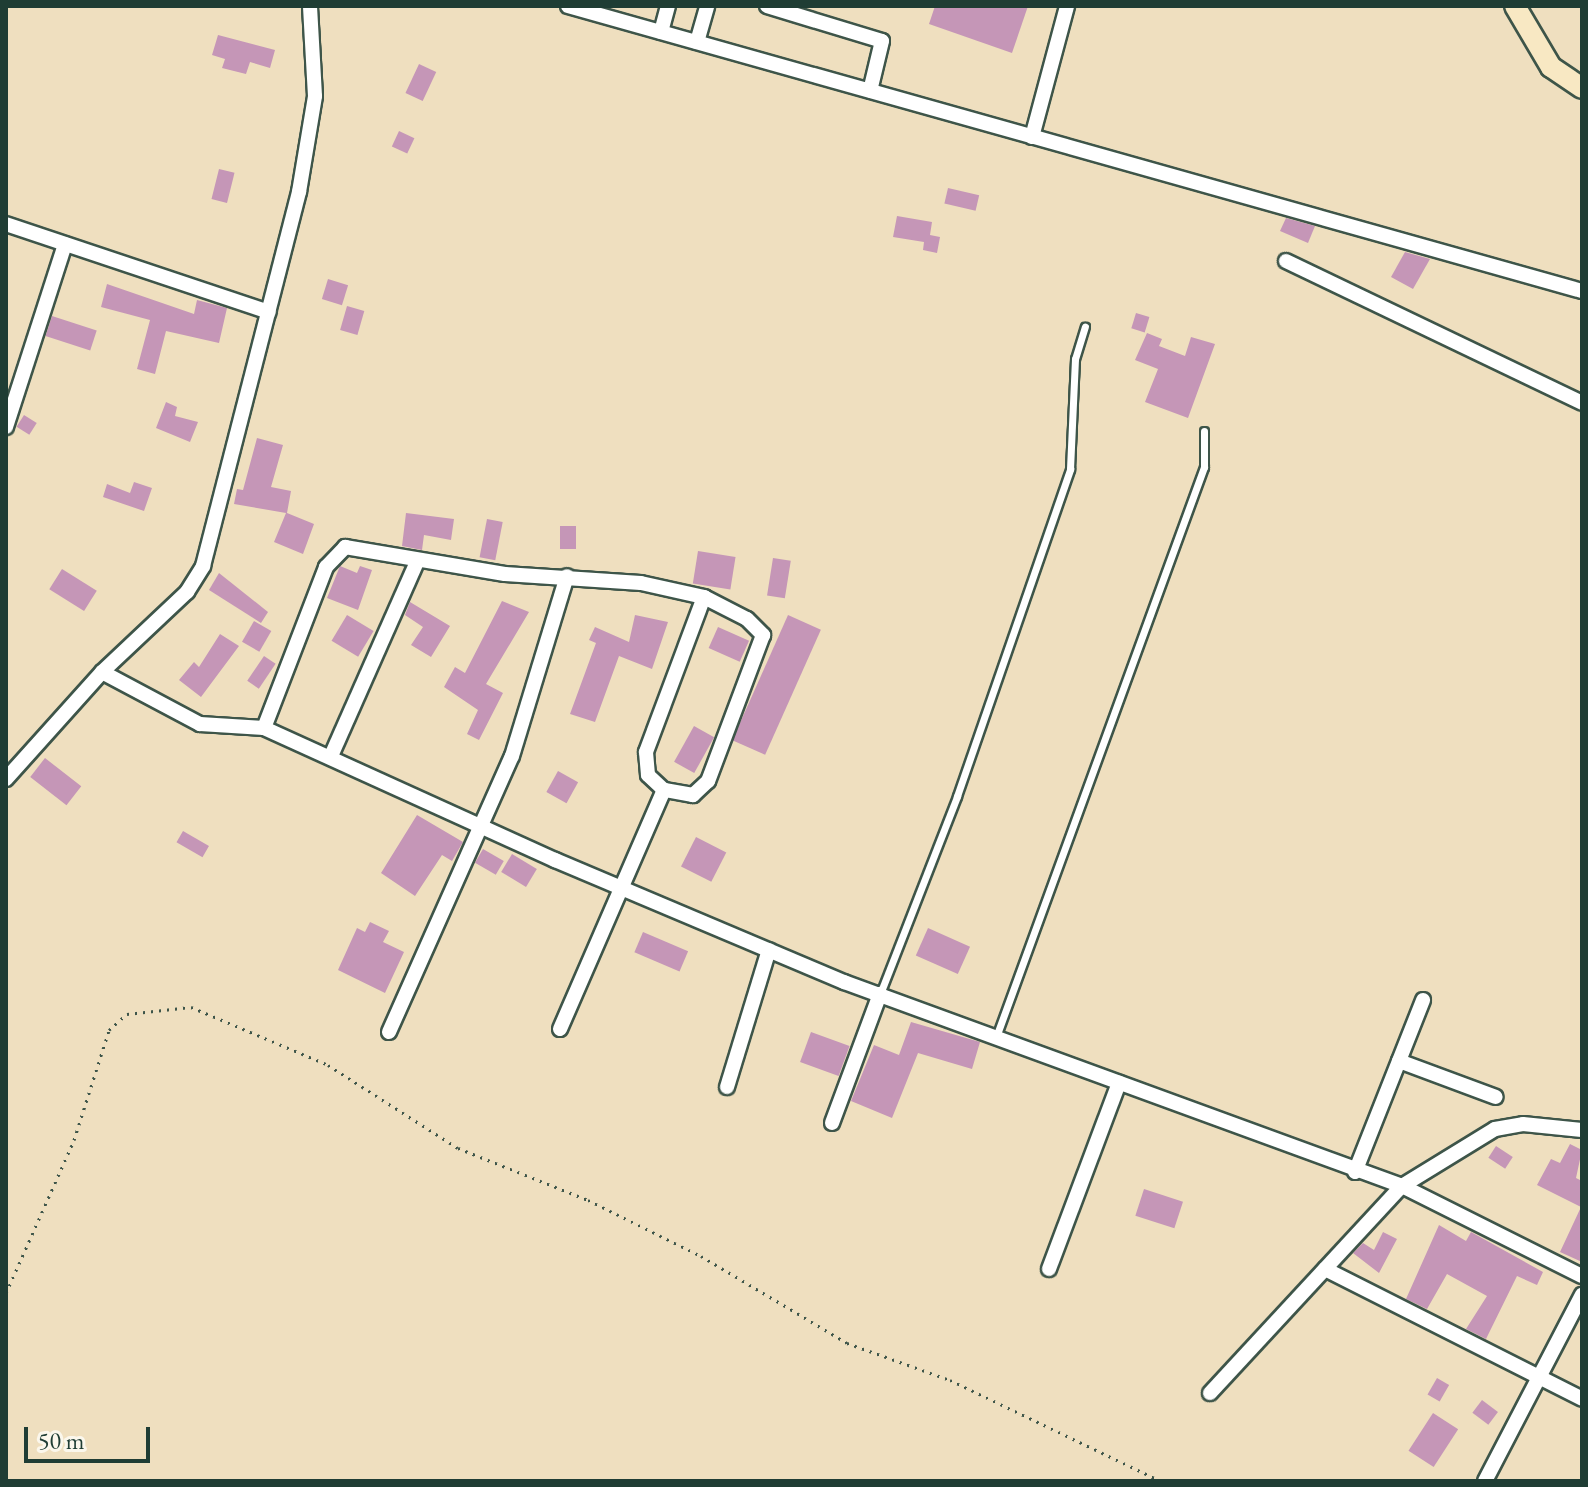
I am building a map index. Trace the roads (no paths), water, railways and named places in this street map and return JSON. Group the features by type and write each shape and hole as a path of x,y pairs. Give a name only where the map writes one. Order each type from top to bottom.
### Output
{"main road":[{"path":"1515,6 1551,67 1582,88"}],"street":[{"path":"8,775 102,672 187,592 203,566 299,192 315,96 310,6"},
{"path":"568,6 1582,291"},
{"path":"661,32 668,6"},
{"path":"697,42 707,6"},
{"path":"767,6 882,41 870,91"},
{"path":"1032,137 1067,6"},
{"path":"6,224 269,312"},
{"path":"6,427 65,244"},
{"path":"1286,261 1582,403"},
{"path":"264,728 333,554 361,547 505,574 567,576 704,597 757,627 762,648 708,781 693,795 664,790 648,775 646,752 704,597"},
{"path":"331,756 418,560"},
{"path":"389,1032 484,826 528,712 567,576"},
{"path":"102,672 200,724 264,728 624,890 880,994 1355,1172 1402,1186 1582,1276"},
{"path":"560,1029 624,890 664,790"},
{"path":"727,1087 769,950"},
{"path":"832,1123 880,994"},
{"path":"1355,1172 1423,1000"},
{"path":"1399,1061 1496,1097"},
{"path":"1049,1269 1119,1083"},
{"path":"1210,1393 1402,1186 1495,1129 1523,1124 1582,1130"},
{"path":"1325,1269 1538,1374 1582,1399"},
{"path":"1485,1481 1538,1374 1582,1295"}],"lane":[{"path":"880,994 957,796 1070,469 1075,359 1085,326"},
{"path":"996,1037 1204,467 1204,431"}]}
